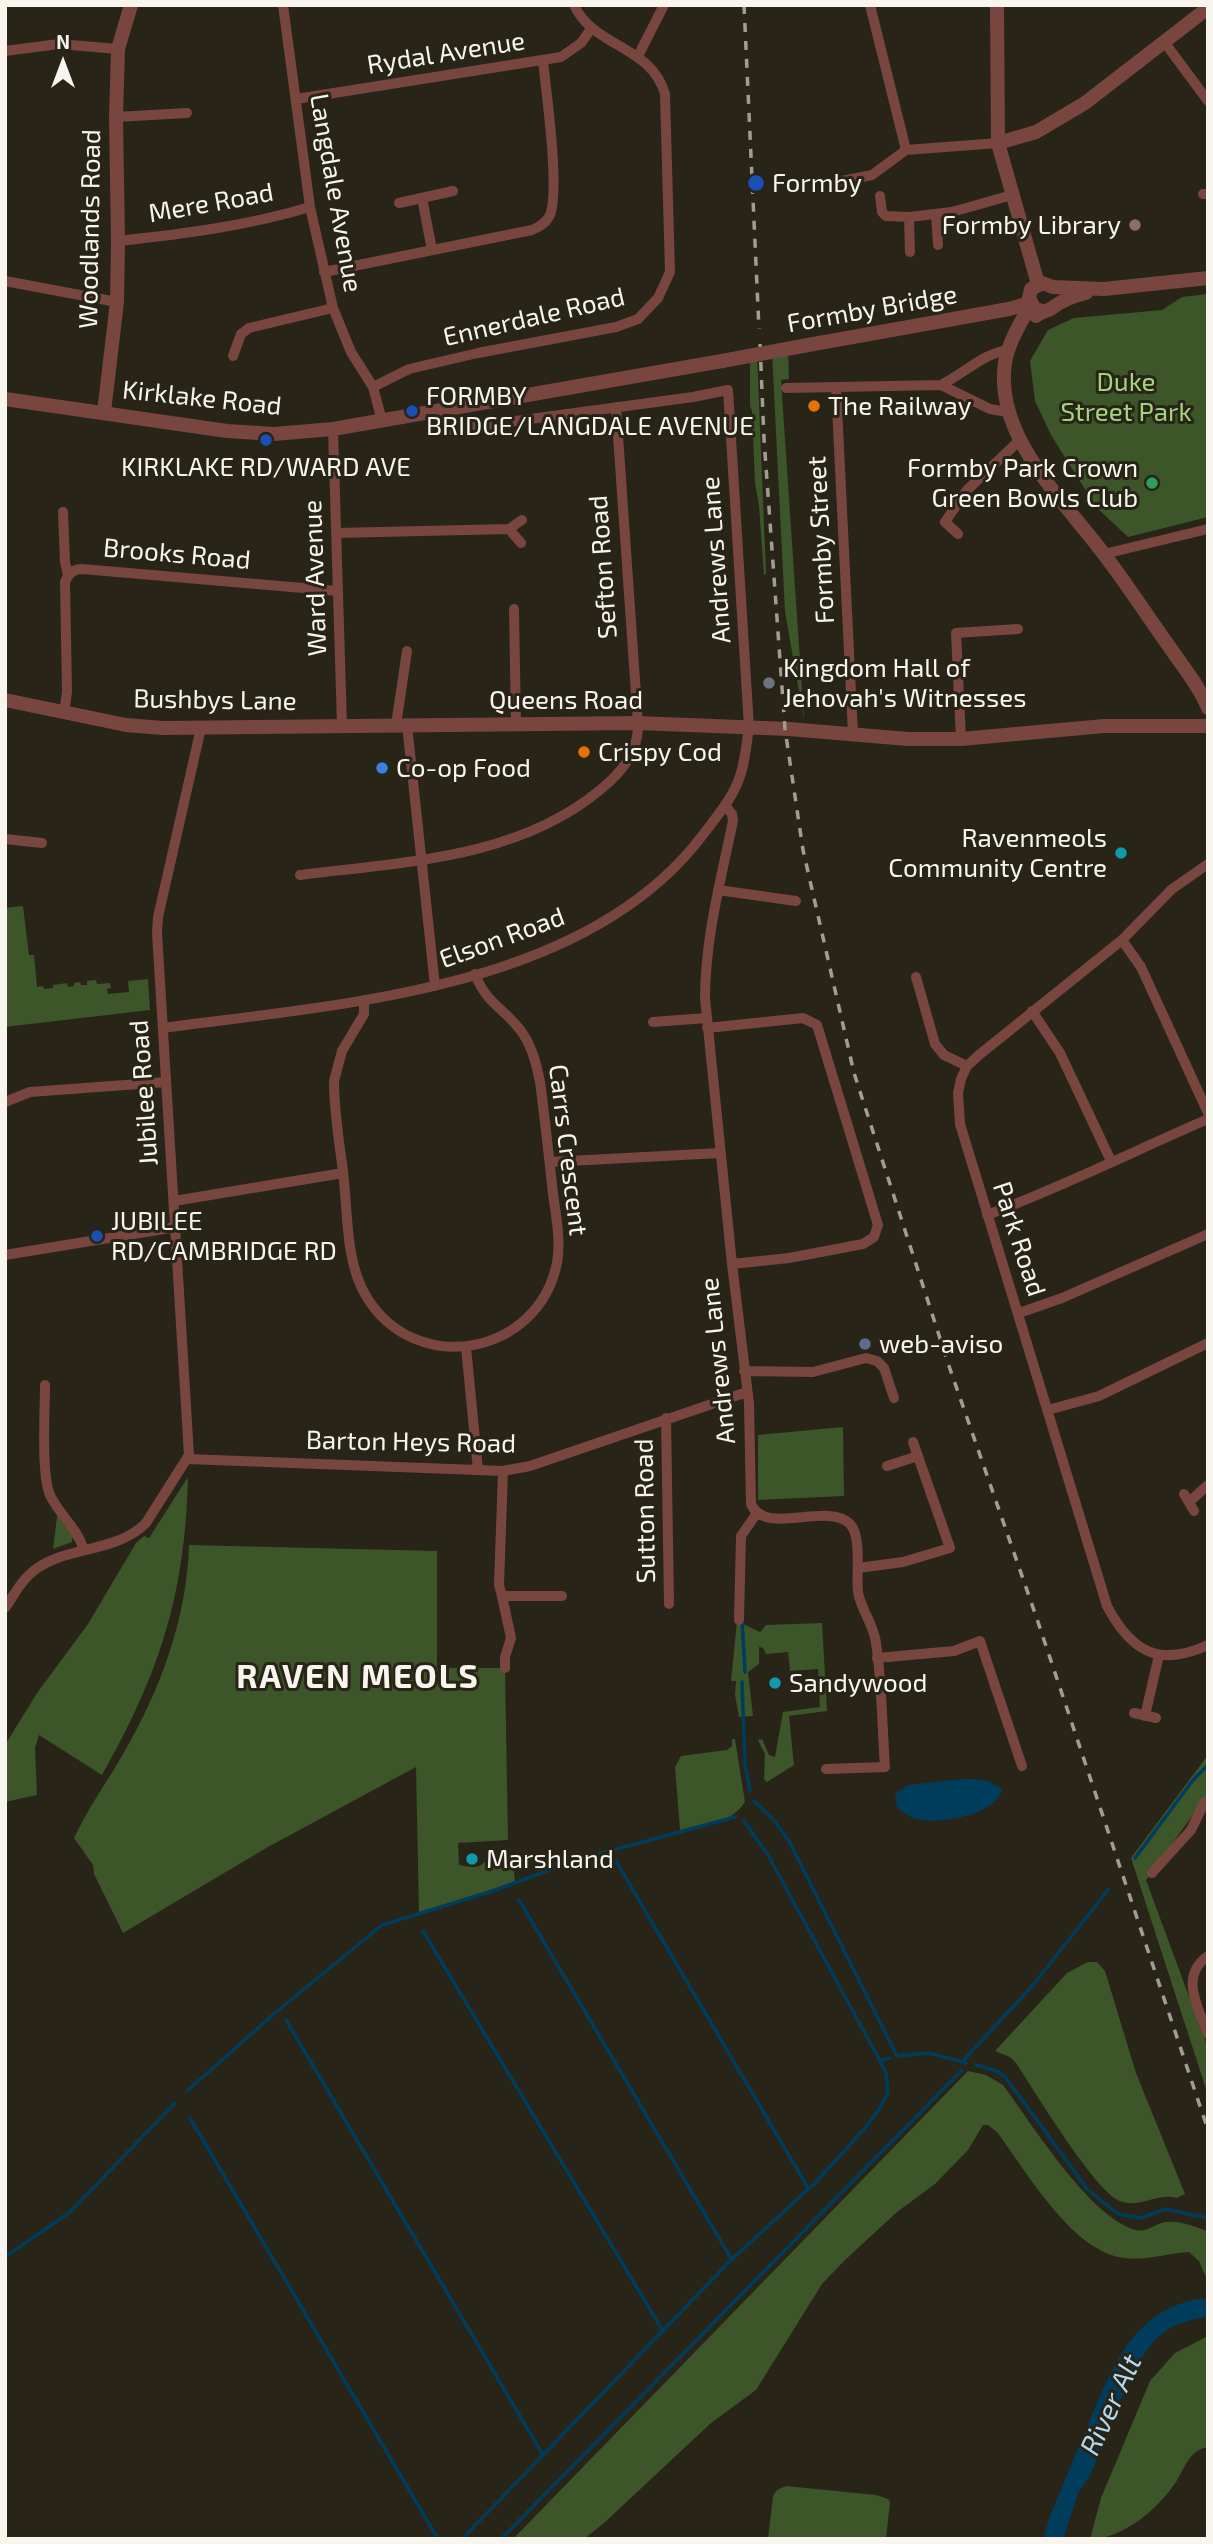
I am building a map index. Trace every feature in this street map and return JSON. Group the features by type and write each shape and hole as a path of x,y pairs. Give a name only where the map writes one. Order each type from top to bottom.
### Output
{"street":[{"name":"Woodlands Road","path":"104,412 117,302 118,49 131,5"},
{"name":"Langdale Avenue","path":"283,5 310,207 324,272 333,308 351,352 373,387 383,421"},
{"name":"Ennerdale Road","path":"373,387 409,369 616,327 638,319 658,298 670,272 665,94 661,81 638,56 591,29 574,5"},
{"path":"638,56 664,5"},
{"path":"870,5 906,150"},
{"path":"997,5 998,144 1012,195 1046,285 1057,295 1056,304"},
{"path":"842,181 872,175 906,150 998,144 1036,132 1085,103 1208,8"},
{"name":"Rydal Avenue","path":"296,99 561,57 572,51 591,29"},
{"path":"1165,43 1208,101"},
{"path":"5,51 59,44 118,49"},
{"path":"324,272 532,230 543,225 554,204 543,61"},
{"path":"116,117 187,113"},
{"path":"399,202 453,191"},
{"path":"880,196 882,212 886,216 909,216 952,212 1012,195"},
{"path":"422,198 432,250"},
{"name":"Mere Road","path":"118,241 200,232 278,217 310,207"},
{"path":"936,214 939,245"},
{"path":"909,216 910,252"},
{"path":"1034,306 1050,310 1056,304 1072,297 1104,289 1208,278"},
{"path":"5,281 117,302"},
{"path":"1034,306 1029,294 1046,285 1104,289"},
{"path":"1034,306 1008,350 1004,379 1008,412 1020,440 1060,499 1104,554 1208,708"},
{"name":"Formby Bridge","path":"722,361 1034,306"},
{"path":"233,356 241,334 249,328 333,308"},
{"path":"786,388 941,385 959,376 983,357 1008,350"},
{"name":"Kirklake Road","path":"5,400 227,431 274,433 333,429 383,421 722,361"},
{"path":"941,385 990,409 1008,412"},
{"name":"Formby Street","path":"836,387 853,733"},
{"name":"Andrews Lane","path":"616,407 728,390 749,727"},
{"path":"435,412 441,425 449,430 616,407"},
{"name":"Sefton Road","path":"300,874 421,859 484,848 510,840 576,808 608,784 630,757 637,744 638,723 616,407"},
{"name":"Ward Avenue","path":"333,429 342,725"},
{"path":"958,534 944,522 967,490 1020,440"},
{"path":"63,512 68,575"},
{"path":"336,533 509,529 522,520"},
{"path":"509,529 521,544"},
{"path":"1104,554 1208,529"},
{"name":"Brooks Road","path":"64,713 67,692 65,586 68,575 74,570 338,591"},
{"path":"514,609 516,724"},
{"path":"961,739 956,633 1018,629"},
{"path":"407,651 402,725 435,986"},
{"name":"Bushbys Lane","path":"5,701 126,725 201,728 342,725"},
{"name":"Queens Road","path":"342,725 638,723 789,729 908,739 961,739 1104,726 1208,726"},
{"name":"Elson Road","path":"163,1028 364,1000 435,986 525,958 582,933 634,903 660,883 688,854 725,805 737,784 743,766 749,727"},
{"name":"Jubilee Road","path":"188,1459 157,933 158,917 201,728"},
{"name":"Andrews Lane","path":"725,805 732,814 733,821 718,890 705,973 707,1023 751,1434 751,1504 757,1513"},
{"path":"5,839 42,843"},
{"path":"916,977 935,1044 944,1055 967,1066 995,1040 1122,940 1172,889 1208,864"},
{"path":"718,890 796,901"},
{"path":"1122,940 1141,967 1208,1112"},
{"name":"Carrs Crescent","path":"466,1347 491,1341 514,1329 539,1304 556,1265 558,1239 535,1059 517,1025 488,999 475,974"},
{"path":"364,1000 364,1014 342,1051 334,1081 353,1263 358,1280 371,1304 390,1324 413,1338 439,1346 466,1347 478,1470"},
{"path":"1032,1011 1060,1053 1111,1161"},
{"path":"653,1022 707,1023 803,1018 817,1026 878,1225 874,1237 863,1244 789,1258 732,1264"},
{"name":"Park Road","path":"967,1066 958,1093 960,1124 1107,1606 1119,1629 1132,1642 1158,1656"},
{"path":"5,1102 30,1092 166,1082"},
{"path":"987,1215 1040,1195 1208,1119"},
{"path":"550,1162 720,1153"},
{"path":"174,1201 343,1173"},
{"path":"5,1255 176,1227"},
{"path":"1019,1313 1208,1234"},
{"path":"1048,1410 1099,1396 1208,1343"},
{"path":"744,1371 813,1372 866,1358 877,1361 884,1368 894,1398"},
{"path":"45,1385 47,1488 55,1504 79,1535 84,1550"},
{"name":"Barton Heys Road","path":"188,1459 503,1471 530,1466 747,1392"},
{"name":"Sutton Road","path":"666,1418 669,1604"},
{"path":"858,1568 903,1562 950,1548 913,1442"},
{"path":"887,1466 918,1456"},
{"path":"5,1608 34,1570 60,1557 121,1541 139,1531 188,1459"},
{"path":"503,1471 499,1585 512,1638 505,1657 505,1668"},
{"path":"1189,1502 1208,1485"},
{"path":"739,1620 741,1536 757,1513 770,1518 835,1516 843,1518 853,1527 856,1533 860,1602 873,1632 877,1658 885,1767 826,1769"},
{"path":"502,1596 562,1596"},
{"path":"877,1658 954,1651 980,1641 1022,1766"},
{"path":"1145,1716 1158,1656 1192,1653 1208,1646"},
{"path":"1152,1874 1166,1856 1184,1840 1208,1800"},
{"path":"1208,1956 1196,1966 1192,1983 1192,1992 1208,2034"}],"green space":[{"name":"Duke Street Park","path":"1208,294 1208,517 1128,537 1096,507 1051,435 1035,401 1030,361 1048,330 1074,318 1162,310 1182,297"},
{"path":"788,349 789,379 781,380 804,720 785,612 772,352"},
{"path":"757,354 764,575 750,406 750,356"},
{"path":"23,906 29,955 34,955 37,987 53,988 53,985 67,983 68,987 80,982 81,985 87,985 87,981 96,980 97,984 110,983 108,994 129,992 128,981 148,979 150,1010 5,1027 5,908"},
{"path":"843,1427 844,1496 758,1500 758,1435"},
{"path":"188,1477 181,1559 166,1632 139,1702 102,1775 39,1735 35,1748 37,1795 5,1802 5,1745 37,1693 88,1624 136,1543 144,1536 149,1538"},
{"path":"59,1516 73,1536 72,1542 53,1549 57,1517"},
{"path":"189,1545 437,1551 437,1668 505,1668 508,1840 458,1843 459,1865 476,1867 483,1864 487,1857 512,1855 515,1882 419,1913 416,1767 268,1847 123,1933 94,1874 93,1865 74,1838 136,1730 160,1679 183,1600"},
{"path":"737,1621 760,1632 766,1625 822,1623 827,1711 789,1716 794,1765 767,1782 764,1779 765,1754 758,1740 762,1739 769,1755 775,1757 783,1712 820,1707 818,1669 790,1671 788,1652 766,1654 763,1648 759,1647 759,1664 748,1672 753,1716 739,1717 735,1695 736,1681 731,1681"},
{"path":"732,1739 735,1739 745,1802 724,1820 680,1830 675,1767 681,1756 727,1750 732,1746"},
{"path":"1208,1755 1208,1794 1146,1880 1208,2048 1208,2095 1131,1858"},
{"path":"1088,1962 1097,1962 1105,1971 1136,2073 1185,2194 1177,2198 1162,2197 1127,2203 1109,2194 1081,2160 1016,2063 1010,2057 995,2051 1067,1973"},
{"path":"968,2071 986,2075 1003,2085 1063,2168 1100,2208 1118,2222 1140,2231 1171,2222 1208,2231 1208,2282 1199,2261 1189,2252 1125,2258 1106,2253 1087,2242 1052,2208 997,2132 988,2125 983,2125 968,2150 935,2184 897,2212 822,2284 756,2390 711,2423 584,2539 513,2539"},
{"path":"1208,2336 1208,2447 1192,2456 1160,2502 1139,2521 1115,2534 1090,2539 1101,2498 1150,2381 1175,2353"},
{"path":"786,2486 876,2495 888,2499 890,2502 886,2539 768,2539 773,2496 777,2490"}],"water":[{"path":"963,1779 989,1782 1002,1790 988,1807 947,1820 921,1820 909,1816 897,1807 895,1794 908,1785"},
{"name":"River Alt","path":"1197,2299 1208,2299 1208,2317 1173,2327 1160,2335 1150,2346 1101,2436 1094,2465 1088,2480 1079,2491 1063,2539 1043,2539 1098,2401 1127,2345 1156,2316 1174,2306"}],"waterway":[{"path":"742,1620 745,1672"},
{"path":"742,1682 745,1764 750,1791"},
{"path":"1135,1858 1193,1780 1208,1765 1208,1754"},
{"path":"754,1801 773,1819 789,1841 897,2056 929,2053 966,2063"},
{"path":"187,2091 275,2013 382,1925 493,1891 576,1860 735,1817"},
{"path":"744,1821 768,1855 880,2061"},
{"path":"616,1861 808,2188"},
{"path":"962,2062 1033,1985 1109,1889"},
{"path":"519,1900 732,2260"},
{"path":"423,1931 663,2331"},
{"path":"286,2020 543,2455"},
{"path":"462,2539 729,2262 816,2182 866,2127 888,2092 886,2073 880,2061 890,2058"},
{"path":"976,2065 997,2071 1006,2078 1088,2190 1118,2214 1141,2218 1165,2209 1207,2218"},
{"path":"501,2539 962,2070"},
{"path":"5,2257 70,2212 175,2103"},
{"path":"190,2118 438,2539"}],"railway":[{"path":"744,5 759,329"},
{"path":"760,344 764,439 785,729 803,850 854,1073 949,1366 1037,1619 1208,2130"}],"place":[{"name":"Formby","path":"756,183"},
{"name":"Formby Library","path":"1135,225"},
{"name":"The Railway","path":"814,406"},
{"name":"FORMBY BRIDGE/LANGDALE AVENUE","path":"412,411"},
{"name":"KIRKLAKE RD/WARD AVE","path":"266,440"},
{"name":"Formby Park Crown Green Bowls Club","path":"1152,483"},
{"name":"Kingdom Hall of Jehovah's Witnesses","path":"769,683"},
{"name":"Crispy Cod","path":"584,752"},
{"name":"Co-op Food","path":"382,768"},
{"name":"Ravenmeols Community Centre","path":"1121,853"},
{"name":"JUBILEE RD/CAMBRIDGE RD","path":"97,1236"},
{"name":"web-aviso","path":"865,1344"},
{"name":"Sandywood","path":"775,1683"},
{"name":"Marshland","path":"472,1859"}],"district":[{"name":"RAVEN MEOLS","path":"358,1677"}]}
